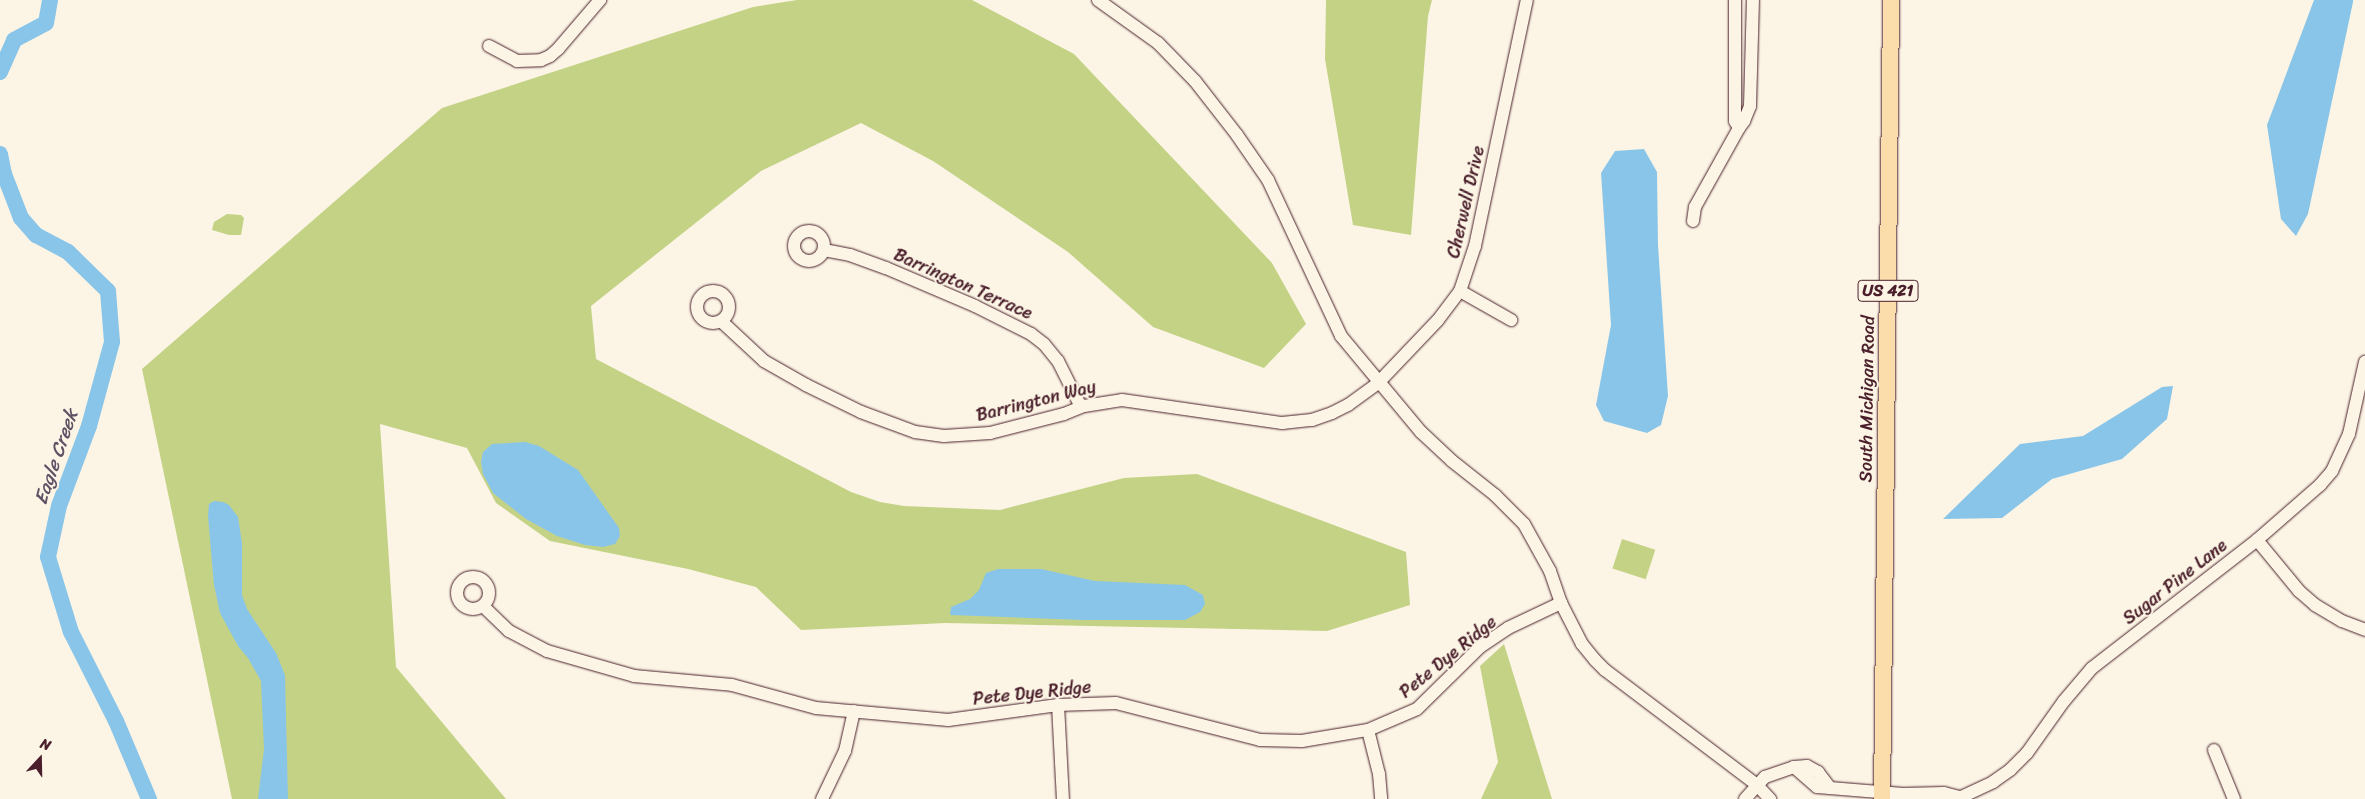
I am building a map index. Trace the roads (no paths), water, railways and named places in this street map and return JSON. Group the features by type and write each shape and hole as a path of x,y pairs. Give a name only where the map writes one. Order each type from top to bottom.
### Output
{"main road":[{"name":"South Michigan Road","path":"1882,796 1891,0"}],"street":[{"path":"489,46 517,60 541,60 550,56 558,48 600,0"},
{"path":"1098,0 1158,43 1195,81 1237,135 1268,180 1341,336 1421,432 1452,461 1513,511 1524,524 1550,571 1561,603 1582,644 1605,670 1756,784 1770,799"},
{"path":"1114,11 1122,0"},
{"name":"Cherwell Drive","path":"1378,382 1438,320 1460,291 1476,246 1527,0"},
{"path":"1735,0 1735,121 1738,128"},
{"path":"1693,221 1695,207 1738,128 1744,121 1750,106 1753,0"},
{"path":"1735,33 1753,32"},
{"name":"Barrington Terrace","path":"824,250 850,255 886,268 976,306 1031,334 1044,344 1058,361 1081,407"},
{"path":"1460,291 1511,320"},
{"name":"Barrington Way","path":"721,321 764,361 806,385 860,412 915,432 944,436 990,433 1064,414 1104,401 1122,400 1177,406 1264,421 1296,423 1332,413 1348,405 1378,382"},
{"name":"Sugar Pine Lane","path":"1756,784 1773,773 1794,767 1807,766 1818,772 1830,788 1882,796 1944,793 1958,798 1993,782 2010,770 2027,753 2064,701 2092,668 2257,540 2320,485 2332,471 2349,434 2365,362"},
{"path":"2257,540 2299,591 2315,606 2342,622 2365,630"},
{"name":"Pete Dye Ridge","path":"483,606 509,631 547,650 634,676 732,685 816,708 948,720 1058,705 1116,703 1260,740 1302,741 1368,730 1417,709 1480,647 1508,628 1561,603"},
{"path":"1058,705 1063,799"},
{"path":"822,799 845,751 854,711"},
{"path":"1368,730 1379,774 1381,799"},
{"path":"2214,750 2234,799"},
{"path":"1745,799 1756,784"}],"water":[{"path":"2314,0 2353,0 2353,2 2308,214 2296,236 2281,219 2267,125"},
{"path":"1644,149 1657,172 1658,245 1668,396 1661,425 1647,433 1604,421 1596,405 1611,325 1601,173 1615,151"},
{"path":"2173,386 2167,419 2122,459 2052,479 2002,518 1943,519 2020,444 2083,436 2162,387"},
{"path":"525,442 539,446 578,470 619,528 620,536 615,544 603,547 585,545 557,536 526,519 493,493 483,474 481,462 483,452 492,444"},
{"path":"214,501 229,505 238,517 242,543 242,595 247,609 276,653 285,675 288,799 258,799 264,749 261,681 248,658 238,646 220,613 214,585 208,516 209,504"},
{"path":"998,569 1041,569 1095,581 1185,585 1203,595 1205,604 1200,612 1185,620 1084,620 950,615 951,607 970,599 979,590 986,573"}],"waterway":[{"name":"Eagle Creek","path":"0,72 14,40 46,23 50,0"},
{"name":"Eagle Creek","path":"0,154 4,174 21,218 36,235 68,252 108,291 112,342 89,426 59,506 48,557 71,632 116,721 149,799"}]}
